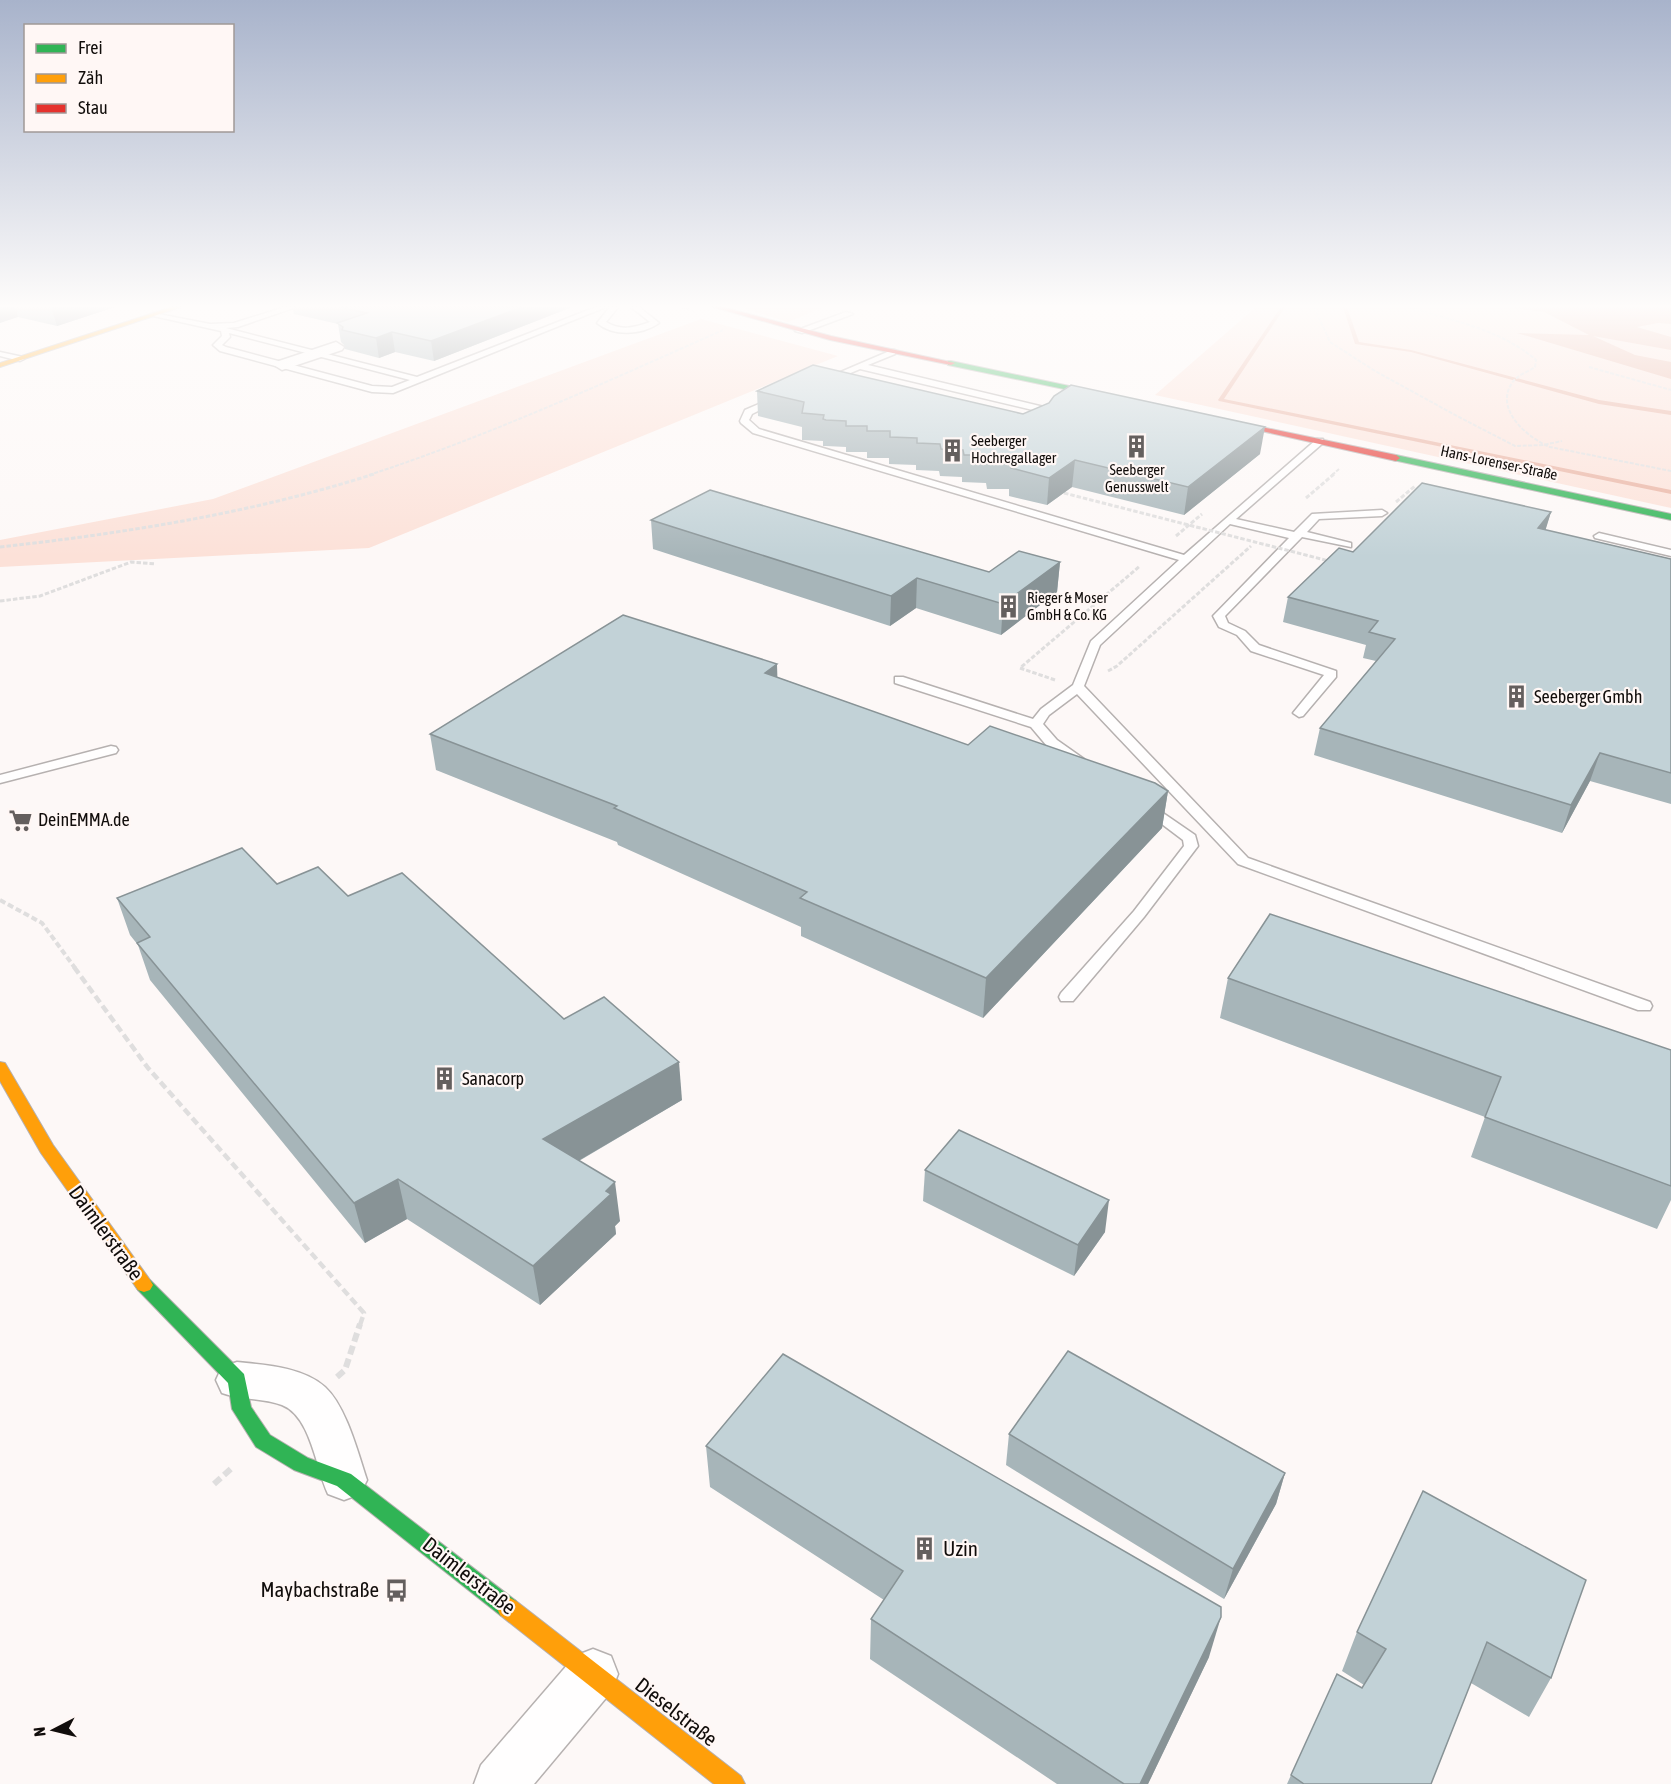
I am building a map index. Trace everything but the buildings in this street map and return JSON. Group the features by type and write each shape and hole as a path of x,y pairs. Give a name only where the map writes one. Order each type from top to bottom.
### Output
{"street":[{"path":"1080,390 1131,401"},
{"name":"Hans-Lorenser-Straße","path":"1210,417 1671,517"},
{"name":"Daimlerstraße","path":"0,1067 47,1149 138,1279 237,1380 242,1409 263,1441 301,1464 344,1480 593,1674"},
{"path":"237,1380 279,1386 310,1400 331,1436 344,1480"},
{"path":"500,1784 593,1674"},
{"name":"Dieselstraße","path":"593,1674 733,1784"}],"lane":[{"path":"962,390 1041,409 1046,419 1043,425 1034,430"},
{"path":"784,396 748,412 744,421 756,431 1186,559"},
{"path":"1036,724 1045,712 1078,687 1095,644 1228,520 1320,441"},
{"path":"1299,713 1332,674 1255,648 1241,633 1223,625 1219,616 1316,516 1383,513"},
{"path":"1228,520 1347,545"},
{"path":"1599,536 1671,553"},
{"path":"899,680 1036,724 1052,743 1089,768"},
{"path":"1078,687 1243,861 1644,1006"},
{"path":"0,779 111,750"},
{"path":"1067,997 1140,914 1191,846 1190,838 1135,799"}],"path":[{"path":"0,547 87,537 282,499 408,463 590,390"},
{"path":"1411,390 1515,446 1543,445 1562,441"},
{"path":"1509,390 1507,405 1525,432 1543,445 1671,471"},
{"path":"1383,513 1418,483"},
{"path":"1064,493 1333,562"},
{"path":"0,601 40,596 131,562 156,564"},
{"path":"0,900 42,923 148,1068 364,1313 345,1370"}],"shaded area":[{"path":"508,390 754,390 369,548 0,567 0,540 213,499"},
{"path":"1160,390 1671,390 1671,508 1155,395"}],"waterway":[{"path":"1227,390 1221,400 1671,492"},
{"path":"1556,390 1599,402 1671,413"}],"traffic: fast":[{"path":"1080,390 1112,397"},
{"path":"1396,458 1671,517"},
{"path":"144,1285 237,1380 242,1409 263,1441 301,1464 344,1480 508,1608"}],"traffic: slow":[{"path":"0,1067 47,1149 144,1285"},
{"path":"508,1608 733,1784"}],"traffic: jam":[{"path":"1221,420 1396,458"}],"place":[{"name":"Seeberger Genusswelt","path":"1137,446"},
{"name":"Seeberger Hochregallager","path":"953,450"},
{"name":"Rieger & Moser GmbH & Co. KG","path":"1009,607"},
{"name":"Seeberger Gmbh","path":"1516,697"},
{"name":"DeinEMMA.de","path":"20,820"},
{"name":"Sanacorp","path":"444,1079"},
{"name":"Uzin","path":"925,1549"},
{"name":"Maybachstraße","path":"397,1590"}]}
